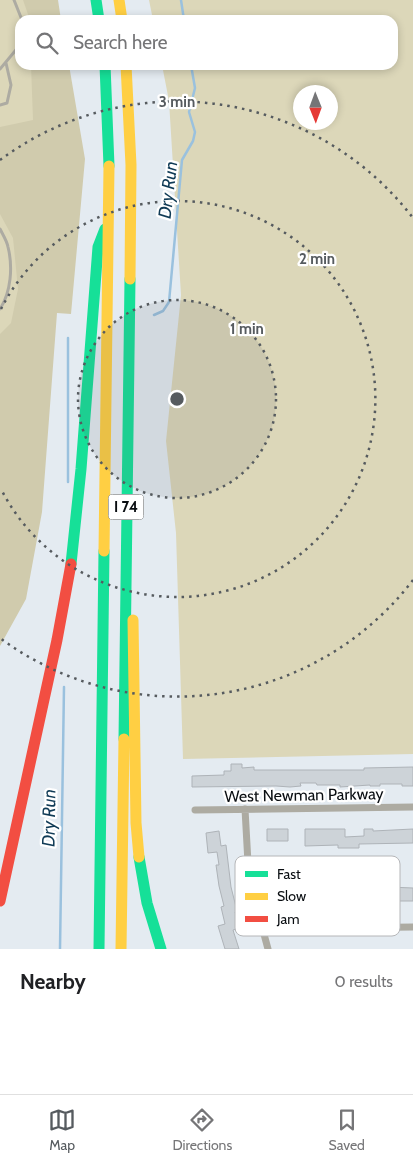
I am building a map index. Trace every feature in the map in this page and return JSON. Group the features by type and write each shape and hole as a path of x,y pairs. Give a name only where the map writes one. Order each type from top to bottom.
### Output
{"highway":[{"path":"96,0 98,15"},
{"path":"119,0 121,15"},
{"name":"I 74","path":"99,949 109,145 106,70"},
{"name":"I 74","path":"121,949 131,165 126,70"},
{"path":"0,901 55,650 70,572 81,468 98,247 108,222"},
{"path":"128,420 137,841 144,892 161,949"}],"street":[{"name":"West Newman Parkway","path":"195,810 413,808"},
{"path":"245,809 248,856"},
{"path":"400,927 413,927"},
{"path":"264,936 268,949"}],"lane":[{"path":"14,0 20,15"},
{"path":"0,70 15,51"},
{"path":"0,105 7,103 11,84 6,63"},
{"path":"0,229 8,247 11,278 5,302 0,310"}],"shaded area":[{"path":"0,0 39,0 39,15 15,15 15,70 39,70 40,411 0,412"},
{"path":"23,0 58,0 60,15 28,15"},
{"path":"149,0 413,0 413,754 183,759 176,533 166,441 181,295 169,101 163,70 398,70 398,15 152,15"},
{"path":"31,70 70,70 85,159 71,314 57,313 42,512 26,599 0,646 0,334 11,323 18,289 13,238 0,214 0,127 33,120"}],"building":[{"path":"231,764 242,764 242,768 254,767 254,770 364,770 364,768 413,767 413,786 380,784 380,786 340,787 340,785 300,783 301,786 290,787 192,787 192,776 224,775 224,771 231,771"},
{"path":"267,829 288,829 288,841 267,841"},
{"path":"305,829 345,829 345,837 364,836 364,829 373,829 373,831 413,829 413,843 359,844 359,848 338,848 338,845 305,846"},
{"path":"219,831 221,846 226,845 235,903 235,929 233,930 239,949 225,949 218,926 225,924 221,907 224,906 216,865 219,865 217,852 208,853 206,833"},
{"path":"400,887 413,888 413,901 400,901"}],"waterway":[{"name":"Dry Run","path":"181,0 183,15"},
{"name":"Dry Run","path":"154,315 163,311 169,302 182,160 193,141 195,132 189,112 195,88 192,70"},
{"name":"Dry Run","path":"68,338 68,482"},
{"name":"Dry Run","path":"60,949 64,687"}],"traffic: fast":[{"path":"96,0 98,15"},
{"path":"105,70 109,166"},
{"path":"71,564 81,469 98,247 105,229"},
{"path":"124,739 130,279"},
{"path":"99,949 104,551"},
{"path":"139,857 147,903 161,949"}],"traffic: slow":[{"path":"119,0 121,15"},
{"path":"126,70 131,165 130,279"},
{"path":"104,551 109,166"},
{"path":"133,620 136,823 139,857"},
{"path":"121,949 124,739"}],"traffic: jam":[{"path":"0,901 57,640 71,564"}]}
